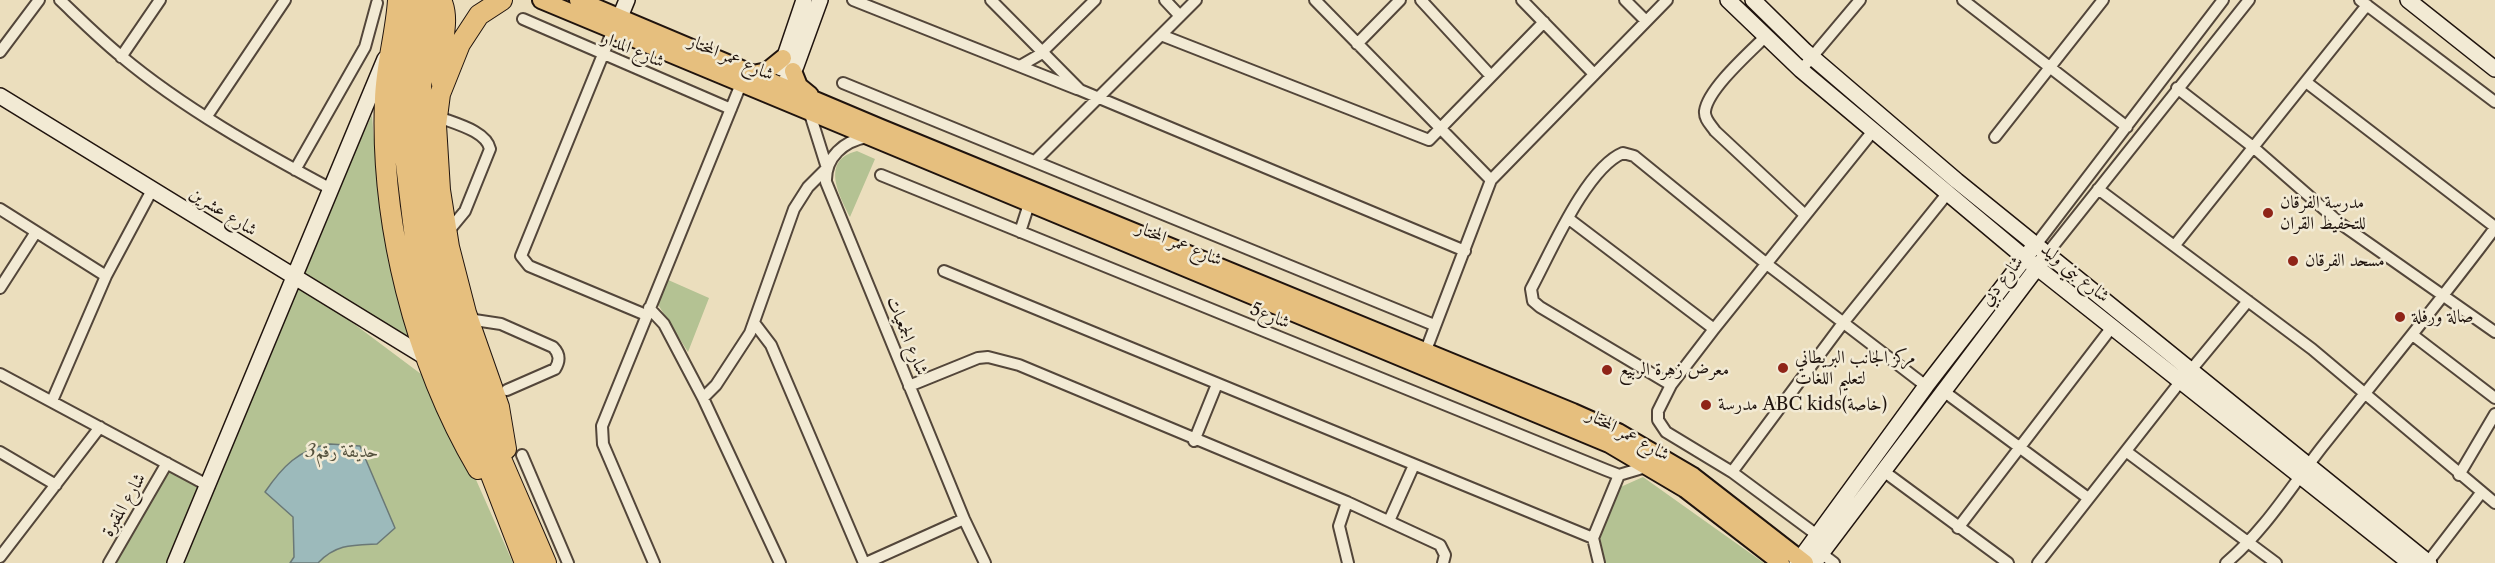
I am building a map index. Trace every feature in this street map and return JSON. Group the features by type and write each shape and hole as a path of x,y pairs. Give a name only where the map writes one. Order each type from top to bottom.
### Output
{"highway":[{"path":"398,0 420,123 429,237 458,346 546,563"},
{"path":"415,0 407,49 403,139 418,263 441,345 525,563"},
{"path":"431,0 407,49 384,123 388,197 396,248 427,358 460,436 484,478 499,496"},
{"path":"441,0 445,13 438,68 442,87"},
{"path":"502,0 486,9 474,21 460,45 442,87 436,116 440,190 446,234 468,319 502,419 507,469"}],"main road":[{"name":"شارع عمر المختار","path":"541,0 617,24 812,107 867,137 1566,425 1649,466 1685,489 1781,563"},
{"name":"شارع عمر المختار","path":"578,0 617,24"},
{"path":"747,79 788,64 812,107 1426,350 1617,432 1693,476 1808,560"}],"street":[{"path":"0,52 39,0"},
{"path":"60,0 121,57 207,116 295,170 331,189"},
{"path":"121,57 160,0"},
{"path":"207,116 285,0"},
{"path":"627,0 602,55 521,256 529,266 648,311 661,319 703,398 780,563"},
{"path":"779,93 804,0"},
{"path":"788,64 820,0"},
{"path":"853,0 1100,98 1465,251"},
{"path":"991,0 1080,90"},
{"path":"1020,66 1043,51 1095,0"},
{"path":"1165,0 1180,16"},
{"path":"1036,160 1196,0"},
{"path":"1315,0 1491,180"},
{"path":"1358,44 1400,0"},
{"path":"1421,0 1490,75"},
{"path":"1522,0 1594,74"},
{"path":"1625,0 1645,20"},
{"path":"1426,350 1491,180 1667,0"},
{"name":"شارع بني وليد","path":"1728,0 1802,70 2031,263 2180,382 2429,563"},
{"name":"شارع بني وليد","path":"1753,0 1813,57 2041,250 2191,370 2410,563"},
{"path":"1963,0 2127,127"},
{"path":"1995,137 2103,0"},
{"name":"شارع دبي","path":"1808,560 1882,470 1942,390 2127,127 2223,0"},
{"name":"شارع دبي","path":"2041,250 2098,189 2249,0"},
{"path":"2408,0 2495,69"},
{"path":"1802,70 1856,1"},
{"path":"295,170 365,47 377,3"},
{"path":"2175,245 2306,82 2364,3 2495,102"},
{"name":"شارع المدار","path":"523,19 731,110"},
{"path":"1161,35 1429,140 1544,22"},
{"path":"1765,37 1718,88 1705,110 1705,118 1715,131 1805,215"},
{"path":"175,563 383,64 407,49"},
{"path":"654,563 603,444 601,432 731,110 747,79"},
{"path":"2226,563 2250,543 2303,471 2414,336 2495,228 2306,82"},
{"path":"843,83 1036,160 1434,325"},
{"path":"2177,88 2253,147 2341,224 2495,332"},
{"name":"شارع عشرين","path":"0,96 294,279 427,358"},
{"name":"شارع الجمعيات","path":"812,107 827,168 828,189 964,519 985,563"},
{"path":"436,116 480,135 488,141 490,149 465,211 446,234"},
{"path":"1817,534 1732,471 1660,427 1658,411 1671,386 1714,329 1768,265 1873,131"},
{"path":"703,398 716,385 754,324 795,209 808,186 827,168 844,146 867,137"},
{"path":"1671,386 1533,301 1531,289 1581,196 1618,155 1629,154 1768,265 1926,386"},
{"name":"شارع5","path":"881,175 1619,475"},
{"path":"2098,189 2312,349 2495,503"},
{"path":"51,401 106,276 152,190"},
{"path":"1732,471 1843,323 1947,194"},
{"path":"1020,232 1029,204"},
{"path":"0,209 106,276"},
{"path":"1569,219 1714,329"},
{"path":"0,288 36,232"},
{"name":"شارع دبي","path":"1808,560 1817,534 1926,386 2031,263"},
{"path":"944,271 1593,538"},
{"path":"2191,370 2248,301"},
{"path":"468,319 501,324 553,347 557,352 559,358 555,369 507,390"},
{"path":"754,324 771,345 865,563 964,519"},
{"path":"1958,528 2112,327"},
{"path":"2414,336 2495,398"},
{"path":"909,386 978,358 988,357 1019,365 1194,441 1389,521 1440,545 1445,555 1443,563"},
{"path":"0,374 209,486"},
{"path":"2038,563 2180,382"},
{"path":"1194,441 1217,384"},
{"path":"1942,390 2088,498"},
{"path":"2459,475 2495,414"},
{"path":"0,557 100,428"},
{"path":"0,452 56,485"},
{"path":"2127,452 2276,563"},
{"path":"522,455 568,563"},
{"name":"شارع المقبرة","path":"109,563 166,463"},
{"path":"1389,521 1414,465"},
{"path":"1599,563 1593,538 1619,475 1649,466"},
{"path":"1882,470 2008,563"},
{"path":"2429,563 2481,493"},
{"path":"1347,502 1339,526 1348,563"},
{"path":"1808,560 1833,563"}],"green space":[{"path":"372,115 385,230 396,285 413,342 299,270"},
{"path":"857,151 875,159 850,217 838,189 836,170 839,162"},
{"name":"حديقة رقم3","path":"294,279 433,383 513,563 109,563 167,463 208,485"},
{"path":"666,279 709,298 688,352 657,303"},
{"path":"1643,477 1764,563 1603,563 1594,543 1616,489"}],"water":[{"path":"330,444 360,446 395,528 377,544 353,545 338,549 318,563 290,563 294,557 293,517 265,492 292,460 309,450"}],"place":[{"name":"مدرسة الفرقان للتحفيط القران","path":"2268,213"},
{"name":"مسحد الفرقان","path":"2293,261"},
{"name":"صالة ورفلة","path":"2400,317"},
{"name":"مركز الجانب البريطاني لتعليم اللغات","path":"1783,368"},
{"name":"معرض زهرة الربيع","path":"1607,370"},
{"name":"مدرسة ABC kids(خاصة)","path":"1706,405"}]}
